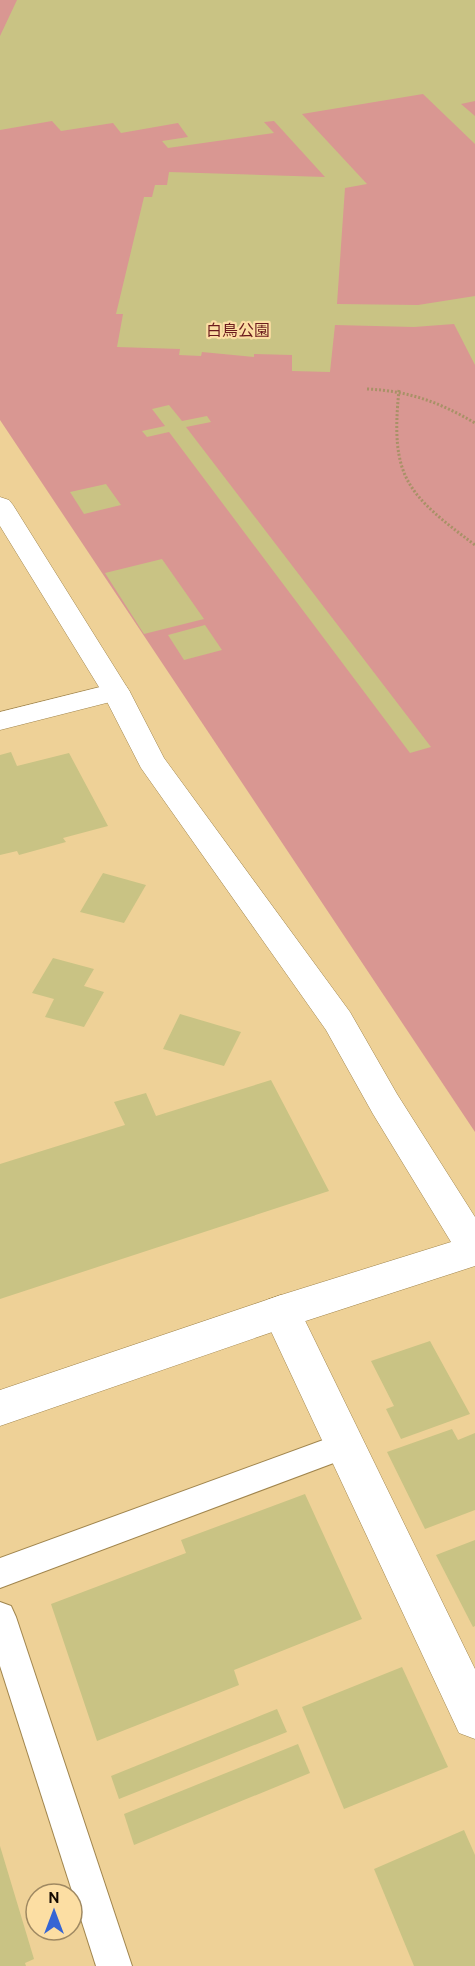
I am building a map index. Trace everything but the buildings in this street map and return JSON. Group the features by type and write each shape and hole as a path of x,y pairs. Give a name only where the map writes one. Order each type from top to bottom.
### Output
{"street":[{"path":"0,505 116,692 152,761 172,793 338,1021 385,1104 475,1249 281,1312 0,1408"},
{"path":"0,721 116,692"},
{"path":"281,1312 475,1717"}],"lane":[{"path":"0,1573 345,1445"},
{"path":"0,1617 114,1966"}],"path":[{"path":"367,389 399,390 433,399 475,423"},
{"path":"399,390 394,422 397,456 406,485 419,501 475,545"}],"green space":[{"name":"白鳥公園","path":"0,0 475,0 475,1132 0,420"}]}
